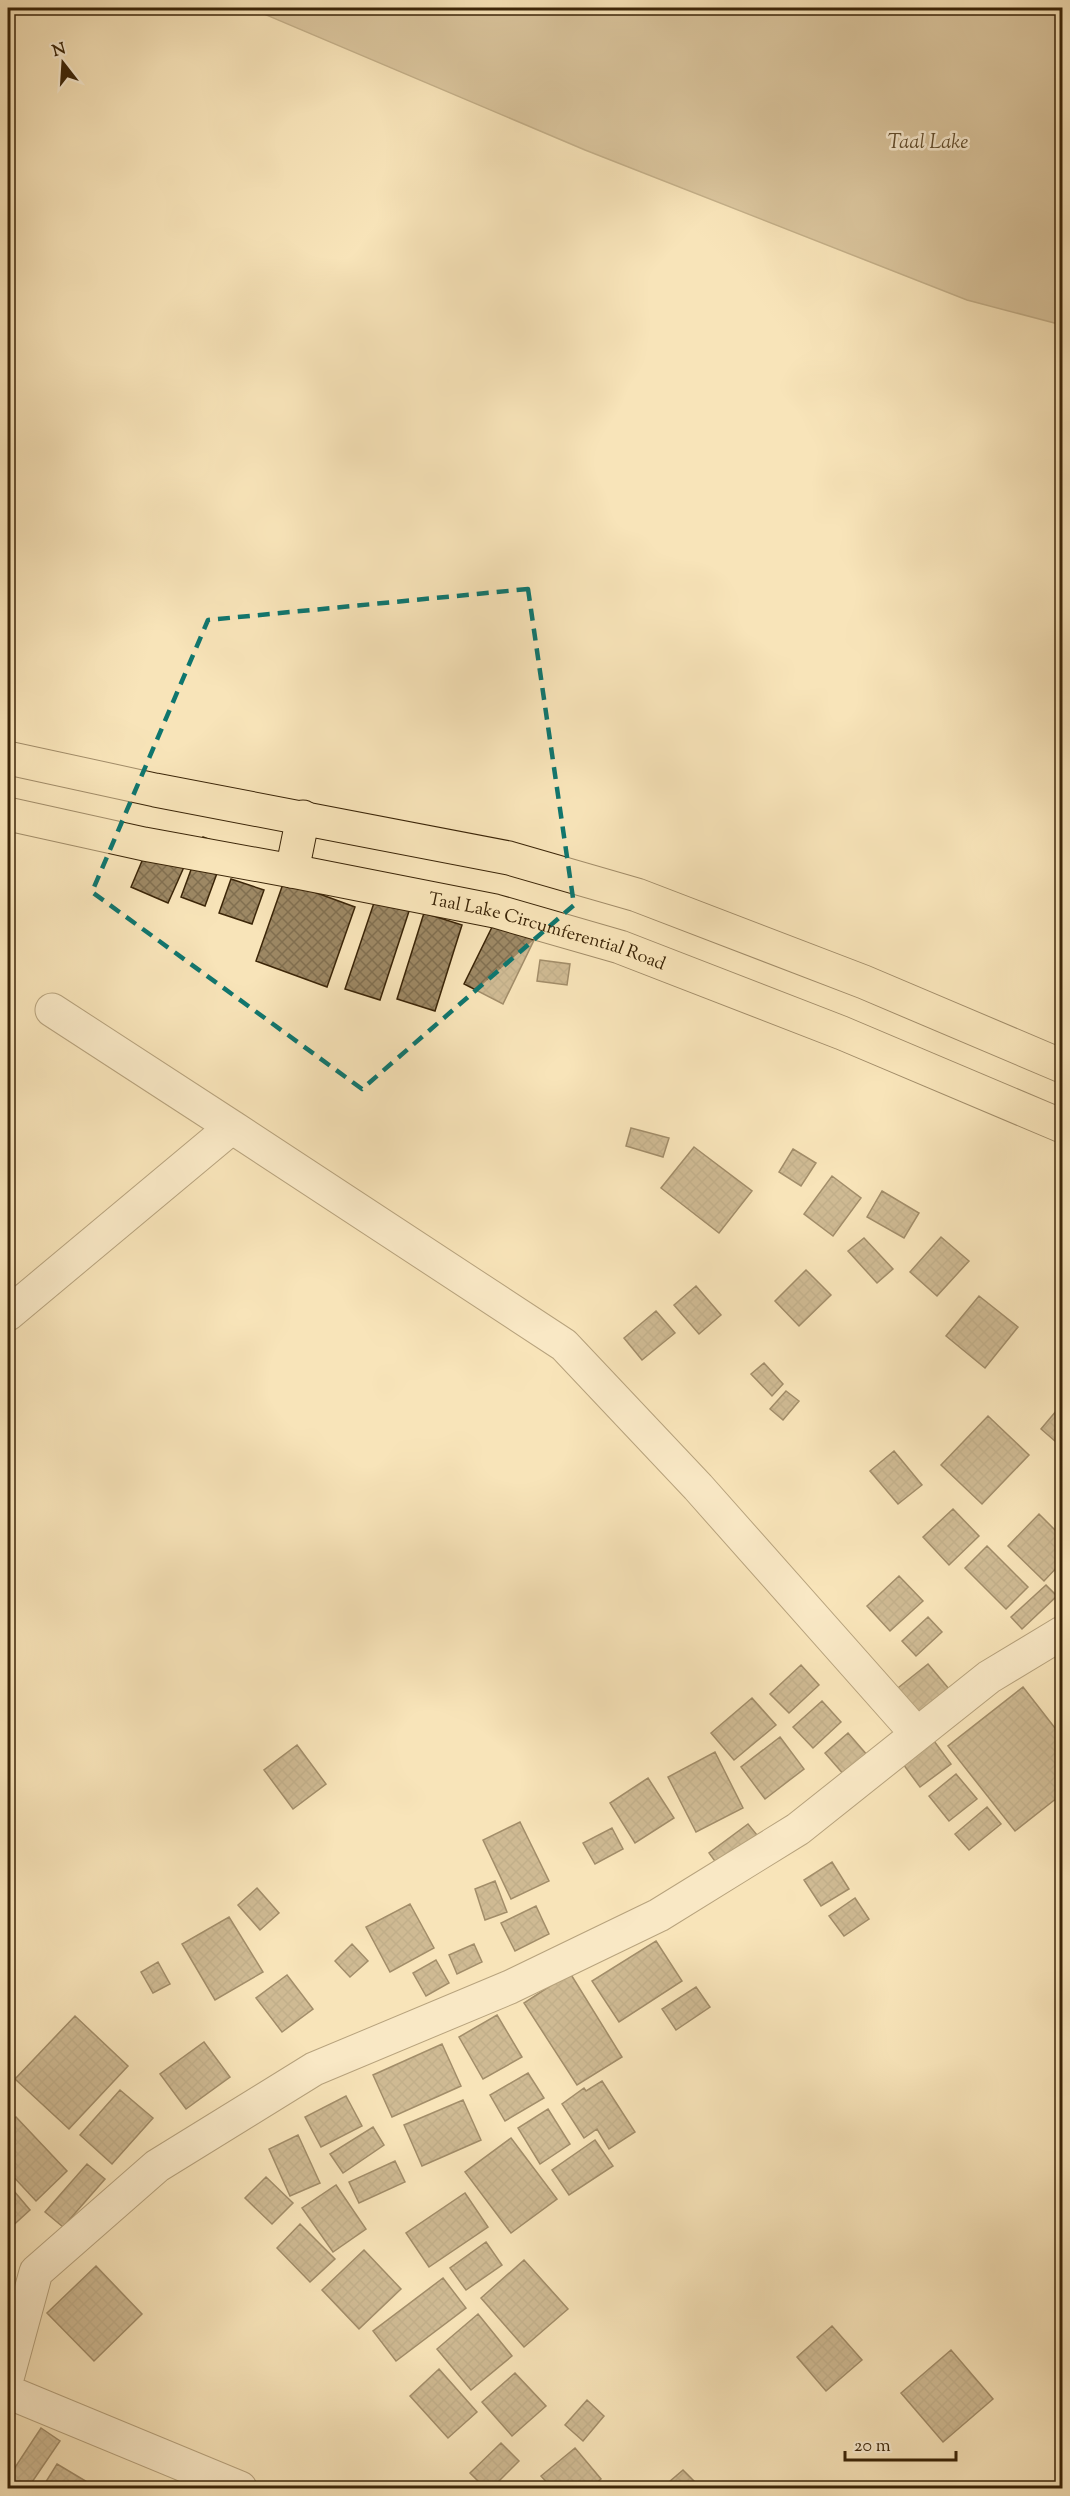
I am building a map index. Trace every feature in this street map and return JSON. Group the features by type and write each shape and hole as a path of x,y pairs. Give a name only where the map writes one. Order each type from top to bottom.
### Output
{"main road":[{"path":"8,758 155,790 509,858 637,895 853,978 1062,1066"},
{"name":"Taal Lake Circumferential Road","path":"8,814 144,844 495,911 620,947 842,1033 1062,1126"},
{"path":"292,871 303,817"}],"street":[{"path":"52,1010 564,1346 698,1487 917,1734"},
{"path":"8,1314 231,1126"},
{"path":"8,2375 36,2272 157,2166 314,2069 510,1987 659,1915 798,1829 989,1677 1062,1633"},
{"path":"8,2392 240,2488"}],"highlighted area":[{"path":"528,589 574,905 362,1089 92,892 208,620"}],"water":[{"name":"Taal Lake","path":"250,8 1062,8 1062,325 967,300 585,150"}],"building":[{"path":"203,837 227,846 205,906 181,897"},
{"path":"150,842 188,858 168,903 131,887"},
{"path":"231,879 264,890 252,924 219,913"},
{"path":"284,881 355,907 327,987 256,961"},
{"path":"378,891 412,902 380,1000 345,989"},
{"path":"424,913 462,925 435,1011 397,999"},
{"path":"497,917 536,936 503,1004 464,984"},
{"path":"540,960 570,964 567,985 537,981"},
{"path":"631,1128 669,1138 663,1157 626,1146"},
{"path":"694,1147 752,1191 719,1233 661,1188"},
{"path":"793,1149 816,1163 801,1186 779,1172"},
{"path":"832,1176 861,1198 833,1236 804,1214"},
{"path":"882,1191 919,1213 904,1238 867,1217"},
{"path":"941,1237 969,1261 937,1296 910,1272"},
{"path":"864,1238 893,1269 877,1283 848,1251"},
{"path":"806,1270 831,1295 799,1326 775,1301"},
{"path":"696,1286 721,1315 699,1334 674,1305"},
{"path":"979,1296 1018,1327 985,1368 946,1336"},
{"path":"656,1311 675,1333 642,1360 624,1338"},
{"path":"764,1363 783,1384 772,1396 751,1374"},
{"path":"786,1391 799,1401 783,1420 770,1409"},
{"path":"1062,1404 1062,1447 1041,1429"},
{"path":"988,1416 1029,1455 982,1504 941,1465"},
{"path":"894,1451 922,1485 898,1504 870,1471"},
{"path":"953,1509 979,1536 949,1565 923,1537"},
{"path":"1039,1514 1062,1537 1062,1562 1044,1581 1008,1546"},
{"path":"987,1546 1028,1587 1006,1609 965,1568"},
{"path":"899,1576 923,1601 890,1631 867,1606"},
{"path":"1046,1585 1057,1596 1022,1629 1011,1617"},
{"path":"928,1617 942,1632 916,1656 902,1641"},
{"path":"928,1664 949,1689 915,1716 894,1691"},
{"path":"801,1665 819,1685 789,1713 770,1694"},
{"path":"1023,1687 1062,1737 1062,1794 1015,1831 948,1746"},
{"path":"752,1698 776,1725 734,1760 711,1733"},
{"path":"822,1701 841,1722 813,1748 793,1727"},
{"path":"848,1733 868,1756 845,1776 825,1753"},
{"path":"780,1737 804,1769 765,1799 741,1767"},
{"path":"934,1741 951,1764 920,1787 903,1764"},
{"path":"297,1745 326,1784 293,1809 264,1770"},
{"path":"715,1752 743,1808 696,1832 668,1777"},
{"path":"956,1774 977,1799 949,1821 929,1796"},
{"path":"648,1778 674,1818 635,1843 610,1803"},
{"path":"987,1807 1001,1824 969,1850 955,1834"},
{"path":"520,1822 549,1881 511,1899 483,1840"},
{"path":"748,1824 757,1835 717,1864 709,1853"},
{"path":"612,1828 623,1849 595,1864 583,1843"},
{"path":"832,1862 849,1889 821,1906 804,1880"},
{"path":"495,1881 507,1912 485,1920 475,1889"},
{"path":"257,1888 279,1913 260,1930 238,1905"},
{"path":"855,1898 869,1919 844,1936 829,1916"},
{"path":"410,1904 434,1948 390,1972 366,1927"},
{"path":"536,1906 549,1934 515,1951 501,1923"},
{"path":"229,1917 263,1972 215,2000 182,1944"},
{"path":"656,1941 682,1981 619,2022 592,1981"},
{"path":"352,1944 368,1961 350,1977 335,1961"},
{"path":"474,1944 482,1962 457,1974 449,1955"},
{"path":"436,1960 449,1983 426,1996 413,1973"},
{"path":"158,1962 170,1984 153,1993 141,1972"},
{"path":"570,1973 622,2057 577,2085 524,2003"},
{"path":"287,1975 313,2009 282,2032 256,1998"},
{"path":"696,1987 710,2007 676,2030 662,2009"},
{"path":"497,2015 522,2057 483,2079 459,2037"},
{"path":"75,2016 128,2066 69,2129 15,2079"},
{"path":"204,2042 230,2077 186,2109 160,2074"},
{"path":"442,2044 461,2086 392,2117 373,2075"},
{"path":"528,2073 544,2098 505,2121 490,2095"},
{"path":"602,2081 635,2132 609,2149 597,2129 584,2138 562,2104 584,2088 586,2091"},
{"path":"120,2090 153,2118 112,2164 80,2135"},
{"path":"346,2096 362,2126 321,2147 305,2117"},
{"path":"463,2100 481,2140 422,2166 404,2125"},
{"path":"548,2109 570,2144 540,2164 518,2128"},
{"path":"16,2117 67,2171 36,2201 8,2171 8,2124"},
{"path":"373,2127 384,2145 343,2173 330,2154"},
{"path":"298,2135 320,2183 290,2196 269,2149"},
{"path":"511,2138 557,2199 511,2233 465,2172"},
{"path":"595,2140 613,2166 569,2195 552,2170"},
{"path":"395,2161 405,2182 359,2203 349,2182"},
{"path":"87,2164 105,2179 63,2227 45,2212"},
{"path":"266,2177 293,2203 272,2224 245,2198"},
{"path":"8,2184 30,2210 8,2230"},
{"path":"336,2185 366,2229 333,2252 302,2208"},
{"path":"465,2193 488,2227 429,2267 406,2233"},
{"path":"300,2224 335,2259 310,2282 277,2248"},
{"path":"486,2242 502,2265 466,2290 450,2268"},
{"path":"364,2250 401,2289 359,2329 322,2290"},
{"path":"524,2260 568,2309 524,2347 481,2298"},
{"path":"96,2266 142,2314 94,2361 47,2313"},
{"path":"443,2278 466,2308 396,2361 373,2331"},
{"path":"478,2314 512,2356 471,2390 437,2349"},
{"path":"832,2326 862,2360 826,2391 797,2357"},
{"path":"951,2350 993,2399 943,2442 901,2393"},
{"path":"439,2369 477,2412 448,2438 410,2396"},
{"path":"515,2373 546,2406 512,2436 482,2402"},
{"path":"587,2400 604,2416 583,2441 565,2425"},
{"path":"41,2428 60,2441 28,2488 8,2488 8,2478"},
{"path":"501,2443 519,2461 492,2488 485,2488 470,2473"},
{"path":"575,2448 601,2479 590,2488 552,2488 541,2476"},
{"path":"57,2464 89,2483 86,2488 42,2488"},
{"path":"683,2470 701,2488 662,2488"}]}
